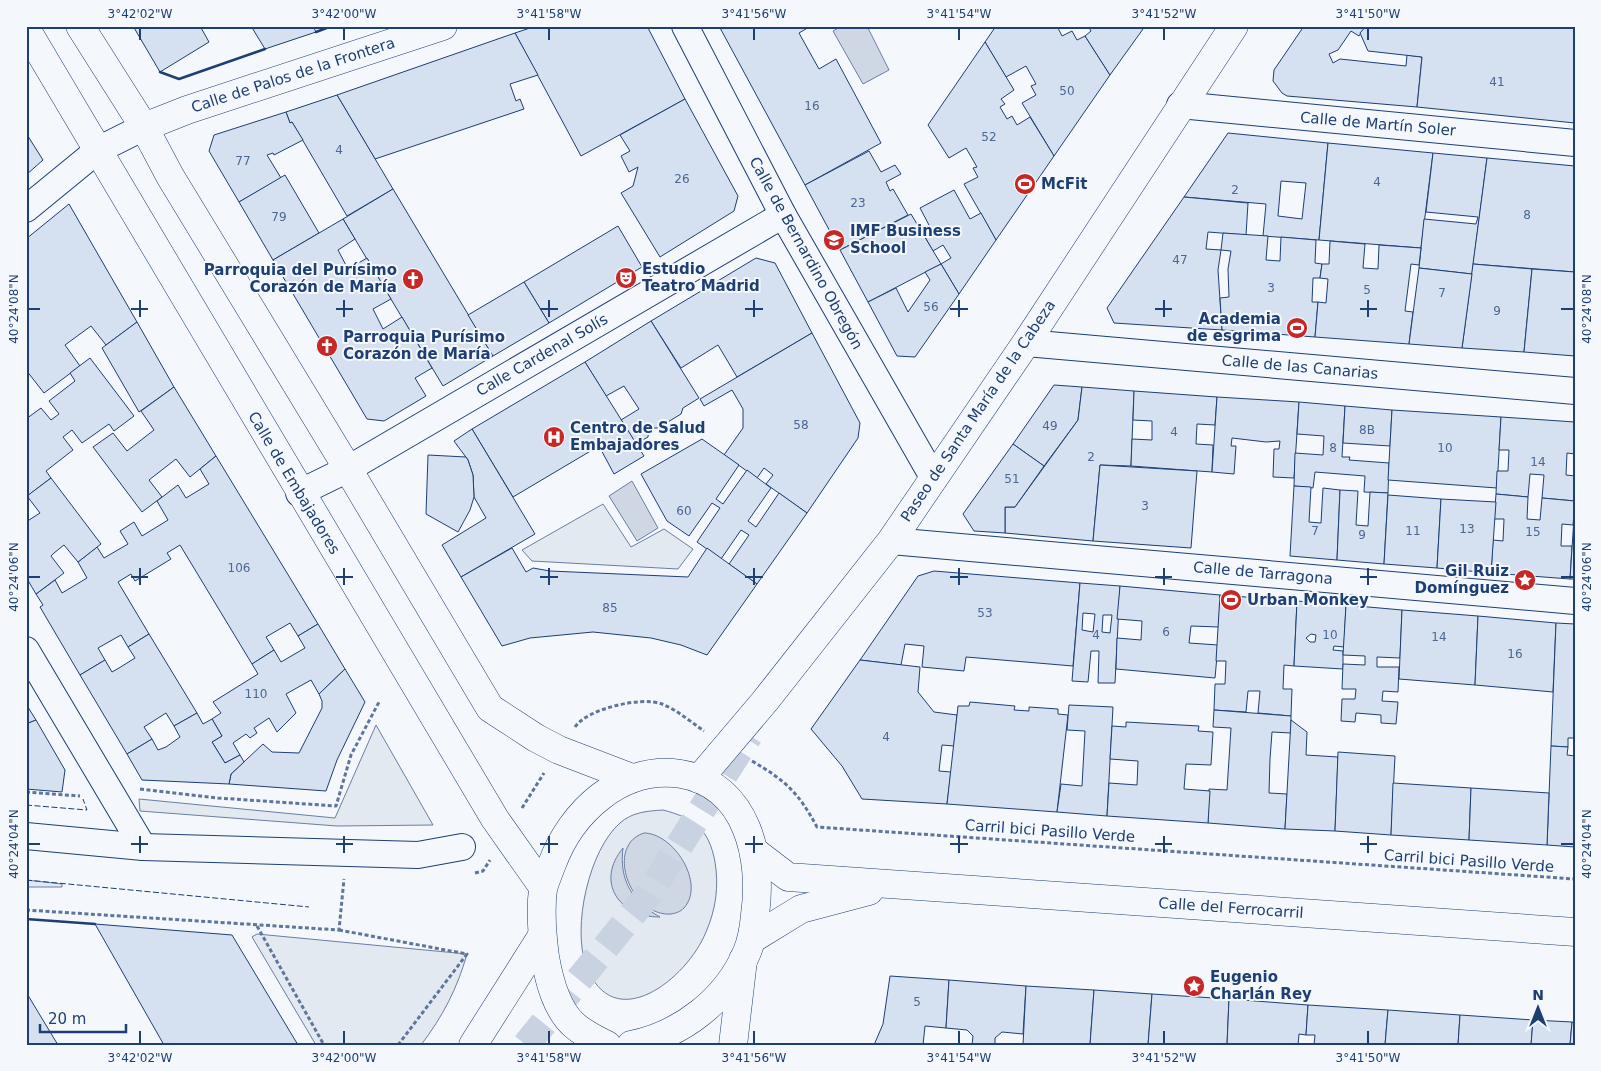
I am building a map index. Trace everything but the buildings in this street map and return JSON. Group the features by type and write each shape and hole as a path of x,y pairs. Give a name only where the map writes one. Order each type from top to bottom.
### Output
{"main road":[{"path":"80,26 144,128 170,176 348,469 490,708 536,738 559,750 632,778"},
{"name":"Calle de Palos de la Frontera","path":"144,128 187,110 444,26"},
{"name":"Paseo de Santa María de la Cabeza","path":"699,779 765,701 891,541 933,476 1026,342 1180,105 1234,26"},
{"name":"Calle de Embajadores","path":"26,29 495,819 544,887"},
{"path":"607,1045 574,1025 564,1012 550,982 542,936 544,887 564,836 577,818 601,795 632,778 680,774 699,779 714,786 732,802 746,827 754,851 759,892 733,1045"},
{"name":"Calle del Ferrocarril","path":"754,851 788,877 1575,932"},
{"name":"Calle del Ferrocarril","path":"748,950 801,909 887,884"},
{"path":"473,1045 542,936"},
{"path":"631,1045 652,1041 671,1032 718,998 748,950"}],"street":[{"name":"Calle de Bernardino Obregón","path":"685,26 783,215 933,476"},
{"name":"Calle de Martín Soler","path":"1180,105 1575,143"},
{"path":"26,210 98,150 144,128"},
{"name":"Calle Cardenal Solís","path":"300,493 348,469 783,215"},
{"name":"Calle de las Canarias","path":"1026,342 1575,390"},
{"name":"Calle de Tarragona","path":"891,541 1575,601"},
{"path":"26,650 143,847"},
{"path":"26,836 143,847 418,855 462,847"}],"path":[{"path":"139,789 218,798 336,806 351,755 379,702"},
{"path":"574,729 579,720 595,712 634,702 660,703 695,725"},
{"name":"Carril bici Pasillo Verde","path":"762,767 785,782 797,794 817,827 1575,879"},
{"path":"520,812 547,769"},
{"path":"339,930 344,876"},
{"path":"26,910 339,930 467,954 398,1045"},
{"path":"256,925 324,1045"}],"shaded area":[{"path":"842,26 867,26 889,70 863,84 833,31"},
{"path":"632,481 658,528 637,541 609,496"},
{"path":"603,504 631,547 664,529 693,549 678,569 532,561 522,550"},
{"path":"376,725 433,825 337,826 140,811 139,799 335,818"},
{"path":"663,810 691,821 704,833 709,841 715,862 717,880 712,915 706,932 696,950 683,967 667,982 649,994 631,999 613,997 598,986 586,965 582,949 581,931 582,910 586,890 600,851 609,835 620,823 635,814"},
{"path":"644,833 655,835 666,841 683,861 689,873 690,898 684,908 678,912 671,914 657,912 644,904 634,893 624,865 626,852 632,840"},
{"path":"623,848 623,870 630,889 642,904 660,917 633,911 623,904 616,895 612,885 611,873 615,861"},
{"path":"26,880 62,884 62,887 26,887"},
{"path":"257,934 467,954 459,979 448,1002 421,1045 316,1045 252,937"}],"tunnel":[{"path":"526,1045 648,895 749,735"}],"fence":[{"path":"26,805 87,810 83,799"},
{"path":"26,880 309,907"}],"wall":[{"path":"316,32 332,26"},
{"path":"160,72 179,79 265,49"},
{"path":"26,919 95,924"}],"place":[{"name":"McFit","path":"1025,184"},
{"name":"IMF Business School","path":"834,240"},
{"name":"Estudio Teatro Madrid","path":"626,278"},
{"name":"Parroquia del Purísimo Corazón de María","path":"413,279"},
{"name":"Academia de esgrima","path":"1297,328"},
{"name":"Parroquia Purísimo Corazón de María","path":"327,346"},
{"name":"Centro de Salud Embajadores","path":"554,437"},
{"name":"Gil Ruiz Domínguez","path":"1525,580"},
{"name":"Urban Monkey","path":"1231,600"},
{"name":"Eugenio Charlán Rey","path":"1194,986"}]}
